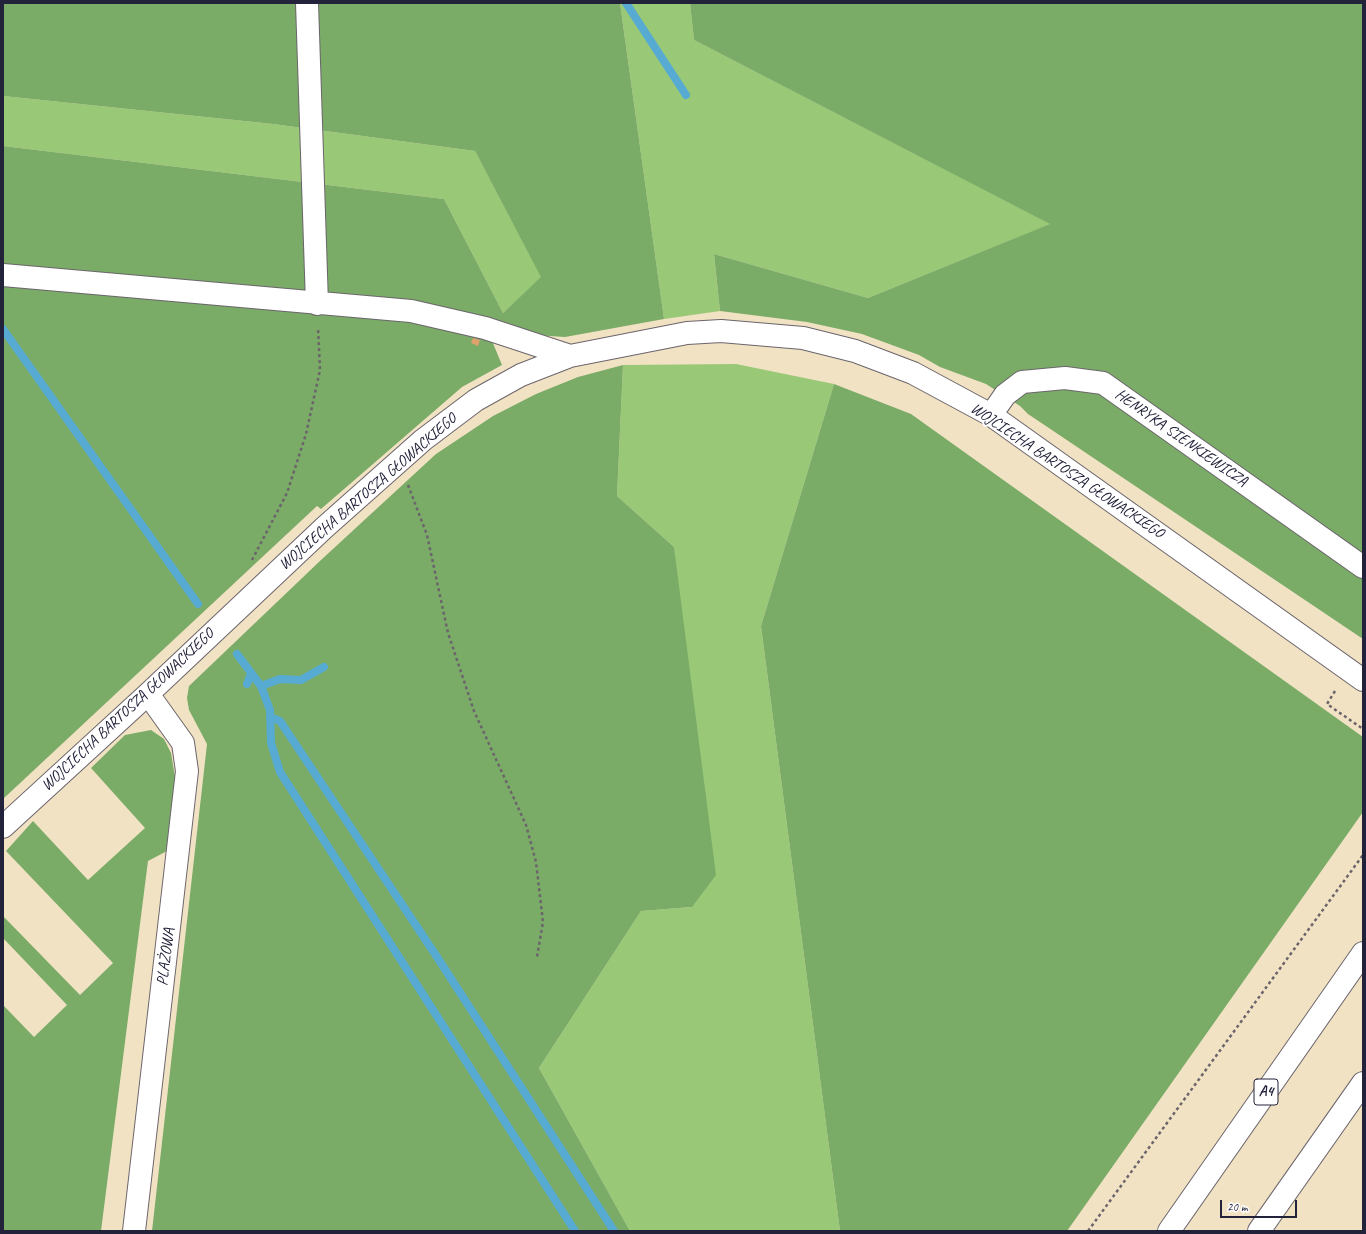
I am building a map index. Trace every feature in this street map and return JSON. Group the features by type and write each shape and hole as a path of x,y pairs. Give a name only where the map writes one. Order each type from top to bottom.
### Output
{"main road":[{"path":"307,3 317,304"},
{"path":"3,275 317,304 411,311 485,328 570,356"},
{"name":"WOJCIECHA BARTOSZA GŁOWACKIEGO","path":"3,827 148,694 325,526 423,440 476,400 521,375 570,356 687,333 722,331 803,338 855,351 913,373 991,415 1356,675"},
{"name":"HENRYKA SIENKIEWICZA","path":"991,415 1005,395 1022,382 1065,378 1103,383 1363,566"},
{"name":"PLAŻOWA","path":"134,1231 187,771 183,743 148,694"},
{"name":"A4","path":"1169,1231 1363,953"},
{"path":"1259,1231 1363,1083"}],"path":[{"path":"257,551 287,493 313,408 320,370 317,304"},
{"path":"408,485 427,535 448,633 474,711 526,825 536,862 543,922 537,957"},
{"path":"1337,689 1327,704 1363,729"},
{"path":"1088,1231 1363,855"}],"green space":[{"path":"3,3 620,3 664,319 565,337 534,335 490,336 502,365 462,387 321,509 317,506 3,799 3,146 444,199 503,313 541,277 475,151 273,124 3,96"},
{"path":"620,3 690,3 694,40 1051,224 868,298 714,254 720,311 664,319"},
{"path":"690,3 1363,3 1363,639 1028,414 1020,406 986,384 940,367 919,355 862,334 807,322 720,311 714,254 868,298 1050,224 694,40"},
{"path":"3,96 273,124 475,151 542,277 503,313 444,199 3,146"},
{"path":"736,364 834,384 761,626 840,1231 630,1231 539,1068 641,911 692,907 674,547 617,496 623,365"},
{"path":"623,365 617,496 674,547 716,875 692,907 641,911 539,1068 630,1231 152,1231 207,744 189,710 187,698 189,686 321,560 436,454 493,416 536,394 578,377"},
{"path":"834,384 911,414 1363,737 1363,812 1067,1231 840,1231 761,626"},
{"path":"151,730 164,739 171,753 175,777 167,851 148,861 101,1231 3,1231 3,1005 34,1037 67,1005 3,938 3,916 80,995 113,963 6,851 33,821 88,880 145,828 91,768 125,735"}],"building":[{"path":"473,338 480,340 478,346 471,343"}],"waterway":[{"path":"626,3 686,95"},
{"path":"3,329 198,604"},
{"path":"237,654 261,686 270,710 271,743 280,772 575,1231"},
{"path":"261,686 280,679 301,680 324,667"},
{"path":"247,684 251,674"},
{"path":"270,717 280,721 439,960 614,1231"}]}
